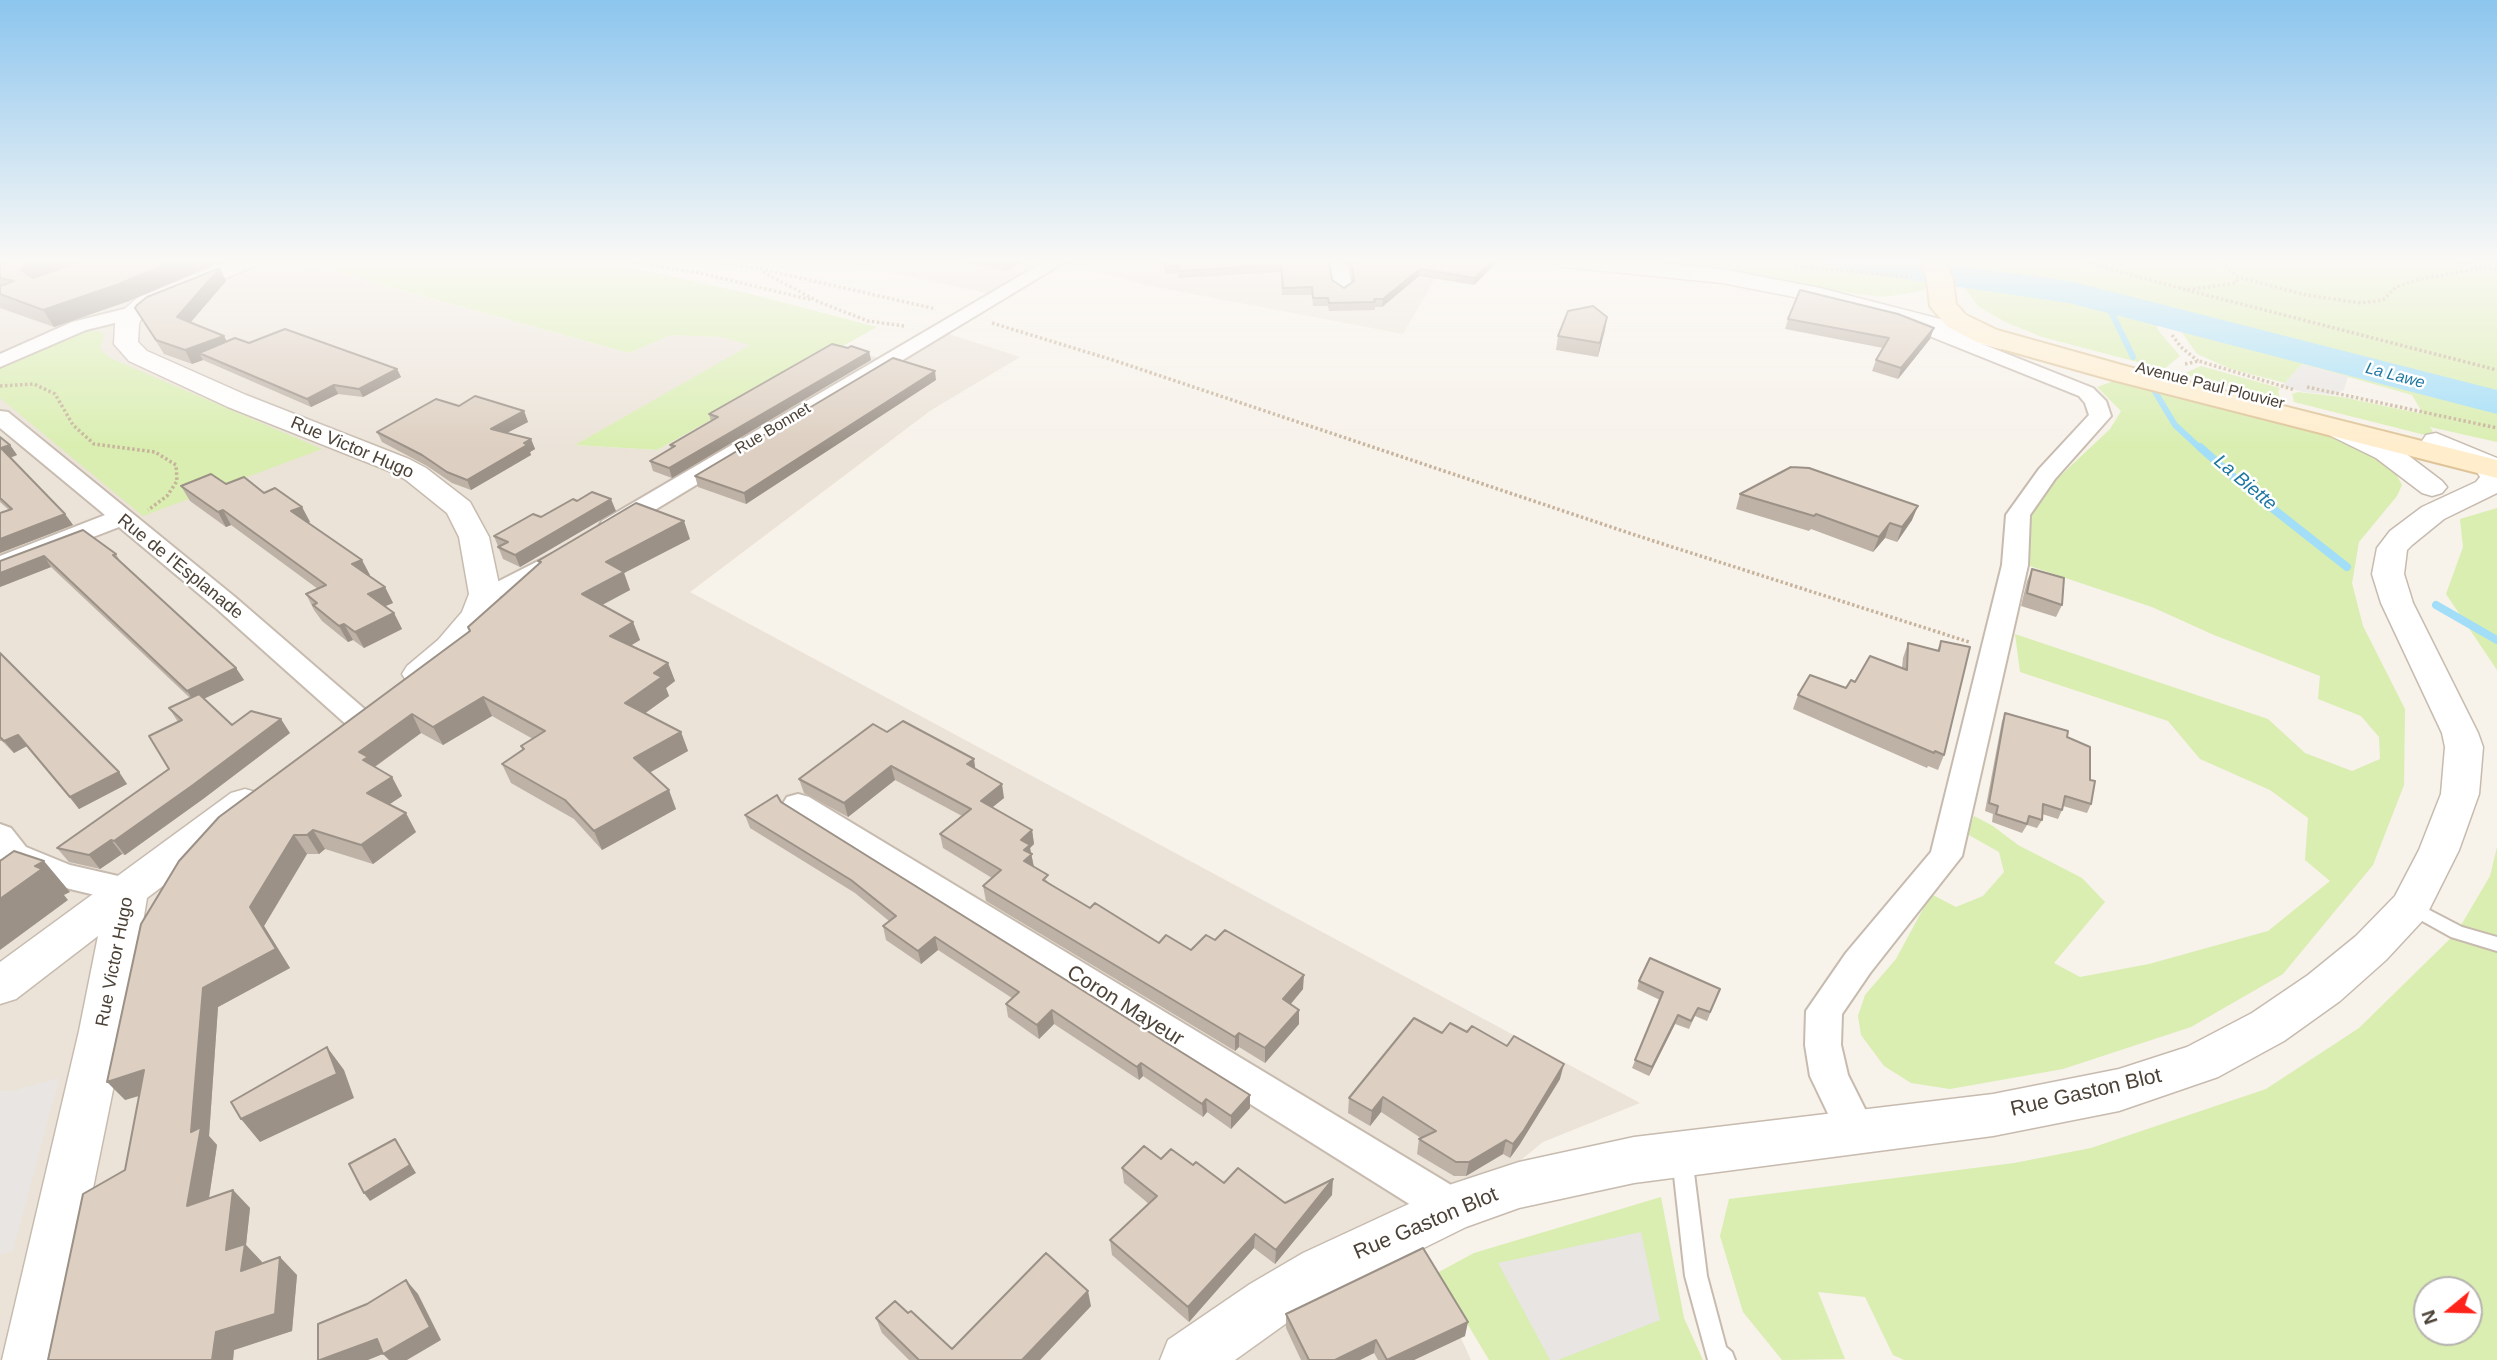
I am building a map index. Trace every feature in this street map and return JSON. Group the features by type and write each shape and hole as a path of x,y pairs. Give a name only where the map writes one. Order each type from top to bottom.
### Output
{"main road":[{"name":"Avenue Paul Plouvier","path":"1976,323 1987,336 2021,347 2337,428 2477,477"},
{"name":"Avenue Paul Plouvier","path":"1997,323 2023,335 2089,356 2437,442 2477,477"}],"street":[{"path":"0,360 89,323"},
{"name":"Rue Victor Hugo","path":"127,323 126,344 138,356 237,401 398,465 432,485 459,508 467,522 474,537 485,594"},
{"name":"Rue Bonnet","path":"589,539 954,323"},
{"path":"1856,1131 1829,1076 1823,1045 1824,1011 1858,963 1946,856 2015,565 2018,515 2046,474 2100,415 2095,401 2086,391 1928,323"},
{"path":"1943,323 2021,347"},
{"name":"Rue de l'Esplanade","path":"0,417 226,603 358,719"},
{"path":"2337,428 2386,452 2477,477"},
{"name":"Rue Gaston Blot","path":"1188,1360 1269,1303 1322,1271 1452,1208 1519,1185 1609,1164 2006,1112 2119,1090 2201,1063 2268,1027 2324,988 2371,948 2410,906 2440,850 2460,794 2463,747 2453,715 2397,603 2388,574 2392,548 2411,529 2477,477"},
{"path":"0,565 124,521"},
{"path":"329,740 450,648 478,615 485,594 528,576 569,552"},
{"name":"Rue Victor Hugo","path":"30,1360 102,1031 128,890 268,786"},
{"name":"Coron Mayeur","path":"798,804 1452,1208"},
{"path":"0,836 15,855 39,866 66,876 128,890"},
{"path":"0,986 128,890"}],"lane":[{"path":"2410,906 2457,932 2497,943"},
{"path":"1681,1153 1696,1276 1717,1354 1724,1360"}],"path":[{"path":"889,323 910,326"},
{"path":"992,323 1116,361 1635,536 1995,650"},
{"path":"2317,323 2497,370"},
{"path":"2172,335 2181,347 2199,361 2295,390"},
{"path":"2176,368 2199,361"},
{"path":"0,386 34,384 55,394 73,425 94,444 155,452 176,465 177,481 167,496 124,521"},
{"path":"2307,387 2497,428"}],"shaded area":[{"path":"0,323 522,323 629,353 671,335 721,337 751,345 576,445 657,450 842,346 888,361 940,331 1020,357 930,411 690,592 1640,1103 1543,1142 1418,1244 1471,1360 0,1360"},
{"path":"1348,323 1409,323 1403,334"},
{"path":"2302,364 2348,376 2344,390 2333,395 2303,392 2282,386"},
{"path":"59,1078 13,1251 0,1255 0,1091 12,1091"},
{"path":"1641,1232 1660,1320 1558,1360 1550,1360 1498,1263"}],"green space":[{"path":"522,323 863,323 877,327 657,450 575,445 750,345 721,337 671,335 629,353"},
{"path":"2009,323 2156,323 2158,330 2180,356 2164,369 2042,337"},
{"path":"2166,323 2497,323 2497,442 2430,427 2437,438 2294,402 2292,394 2298,392 2342,397 2423,414 2412,395 2302,364 2285,383 2231,369 2197,354 2178,327"},
{"path":"102,332 104,335 100,348 110,358 322,449 143,516 0,398 0,369 67,336"},
{"path":"2201,366 2280,388 2278,392 2281,400 2183,374"},
{"path":"2122,378 2301,424 2364,447 2395,472 2402,485 2397,496 2359,542 2352,583 2363,626 2405,709 2404,785 2373,865 2283,974 2191,1027 2063,1069 1950,1089 1911,1083 1884,1066 1861,1035 1858,1016 1865,995 1896,959 1931,894 1956,907 1983,896 2004,872 1999,852 1967,834 1974,816 1993,826 2018,845 2082,878 2105,902 2054,963 2080,977 2149,964 2268,931 2330,881 2305,860 2308,818 2270,790 2200,759 2168,721 2020,672 2015,634 2268,719 2305,753 2352,771 2380,759 2379,737 2361,716 2318,699 2320,676 2214,635 2152,607 2024,564 2028,519 2058,478 2110,429 2121,411 2097,387"},
{"path":"2497,508 2497,670 2446,594 2463,547 2460,519"},
{"path":"2497,847 2497,1360 1904,1360 1893,1355 1865,1297 1818,1292 1845,1359 1782,1360 1743,1312 1720,1236 1729,1199 2014,1163 2091,1148 2266,1089 2359,1028 2457,932 2490,876"},
{"path":"1661,1197 1684,1318 1703,1360 1489,1360 1437,1273 1474,1253"}],"building":[{"path":"145,323 193,323 224,336 185,350 156,340"},
{"path":"1563,323 1605,323 1600,343 1558,336"},
{"path":"1812,323 1922,323 1934,328 1901,368 1876,360 1889,338"},
{"path":"285,329 397,369 359,389 334,385 307,399 199,353 235,338 249,343"},
{"path":"832,344 869,352 669,468 650,461 675,446 670,445 718,417 709,414"},
{"path":"893,358 935,371 744,493 695,476"},
{"path":"475,396 524,411 491,429 531,439 524,443 527,445 467,480 447,472 422,455 377,432 436,399 459,406"},
{"path":"0,437 10,445 1,448 65,514 0,539 0,513 12,509 0,498"},
{"path":"1791,467 1809,468 1918,506 1902,527 1890,523 1879,537 1816,514 1814,516 1740,494"},
{"path":"211,474 226,484 244,477 264,493 275,488 302,507 291,511 362,560 352,564 385,587 368,594 394,613 355,632 344,624 339,626 313,605 317,603 306,594 326,585 223,510 218,512 181,486"},
{"path":"592,492 611,499 515,555 498,547 508,542 494,536 533,514 541,517"},
{"path":"636,503 684,521 606,562 624,572 582,594 633,622 610,636 668,663 654,673 662,677 625,703 681,732 634,758 669,790 594,831 565,800 502,764 524,749 521,746 545,731 483,697 433,727 412,714 359,752 368,757 363,760 392,777 367,793 406,813 361,845 313,830 307,835 294,835 250,907 276,949 203,988 191,1132 201,1127 187,1206 233,1190 226,1250 245,1244 241,1271 280,1257 275,1314 216,1332 212,1360 48,1360 83,1194 125,1170 144,1070 107,1082 141,924 179,861 219,817 470,631 468,627 541,562 538,561"},
{"path":"83,530 116,554 113,555 236,668 187,691 44,556 0,573 0,561"},
{"path":"2032,569 2064,578 2062,605 2027,593"},
{"path":"1941,641 1970,647 1944,755 1798,695 1810,675 1846,688 1851,680 1855,682 1870,656 1907,670 1908,643 1939,651"},
{"path":"0,653 119,772 70,797 18,735 4,741 0,737"},
{"path":"199,694 232,725 251,711 281,719 114,841 111,840 89,855 57,848 169,769 149,736 182,720 169,708"},
{"path":"2005,713 2068,731 2067,737 2090,747 2090,780 2095,781 2091,804 2065,796 2062,810 2043,804 2042,820 2029,816 2027,824 1996,814 1998,806 1989,803"},
{"path":"903,721 974,759 967,764 1002,784 981,801 1032,830 1021,840 1030,845 1024,850 1032,854 1024,861 1048,875 1043,880 1090,908 1095,903 1159,943 1166,935 1191,950 1206,935 1215,940 1225,930 1304,975 1283,999 1299,1010 1265,1048 1239,1033 1235,1037 983,886 1001,870 940,834 971,809 891,766 844,803 799,779 873,724 887,732"},
{"path":"777,795 781,802 1250,1095 1231,1116 1206,1099 1202,1104 1141,1063 1137,1067 1052,1010 1037,1025 1006,1004 1019,992 935,937 918,951 883,926 896,916 851,880 745,815"},
{"path":"14,851 44,861 35,866 42,869 0,899 0,861"},
{"path":"1650,958 1720,989 1710,1012 1698,1008 1691,1021 1678,1015 1652,1067 1635,1060 1663,992 1639,981"},
{"path":"1414,1018 1442,1033 1450,1023 1467,1032 1472,1026 1507,1046 1514,1036 1564,1064 1513,1144 1506,1140 1469,1162 1456,1162 1419,1139 1436,1131 1383,1097 1372,1111 1349,1098"},
{"path":"327,1047 337,1074 241,1119 231,1102"},
{"path":"395,1139 410,1165 364,1193 349,1164"},
{"path":"1144,1146 1161,1159 1171,1149 1193,1165 1196,1162 1224,1183 1238,1168 1285,1203 1333,1179 1276,1250 1255,1234 1188,1307 1110,1240 1157,1196 1122,1168"},
{"path":"1423,1248 1468,1322 1387,1360 1376,1340 1335,1360 1309,1360 1286,1314"},
{"path":"1046,1253 1088,1291 1022,1360 919,1360 876,1318 895,1301 908,1313 911,1311 952,1349"},
{"path":"406,1280 430,1327 383,1354 377,1339 318,1360 318,1324 367,1304"}],"waterway":[{"name":"La Biette","path":"2117,323 2133,357"},
{"name":"La Lawe","path":"2192,323 2497,402"},
{"name":"La Biette","path":"2154,390 2175,425 2201,449"},
{"name":"La Biette","path":"2200,447 2239,482 2347,567"},
{"name":"La Biette","path":"2436,605 2497,640"}]}
